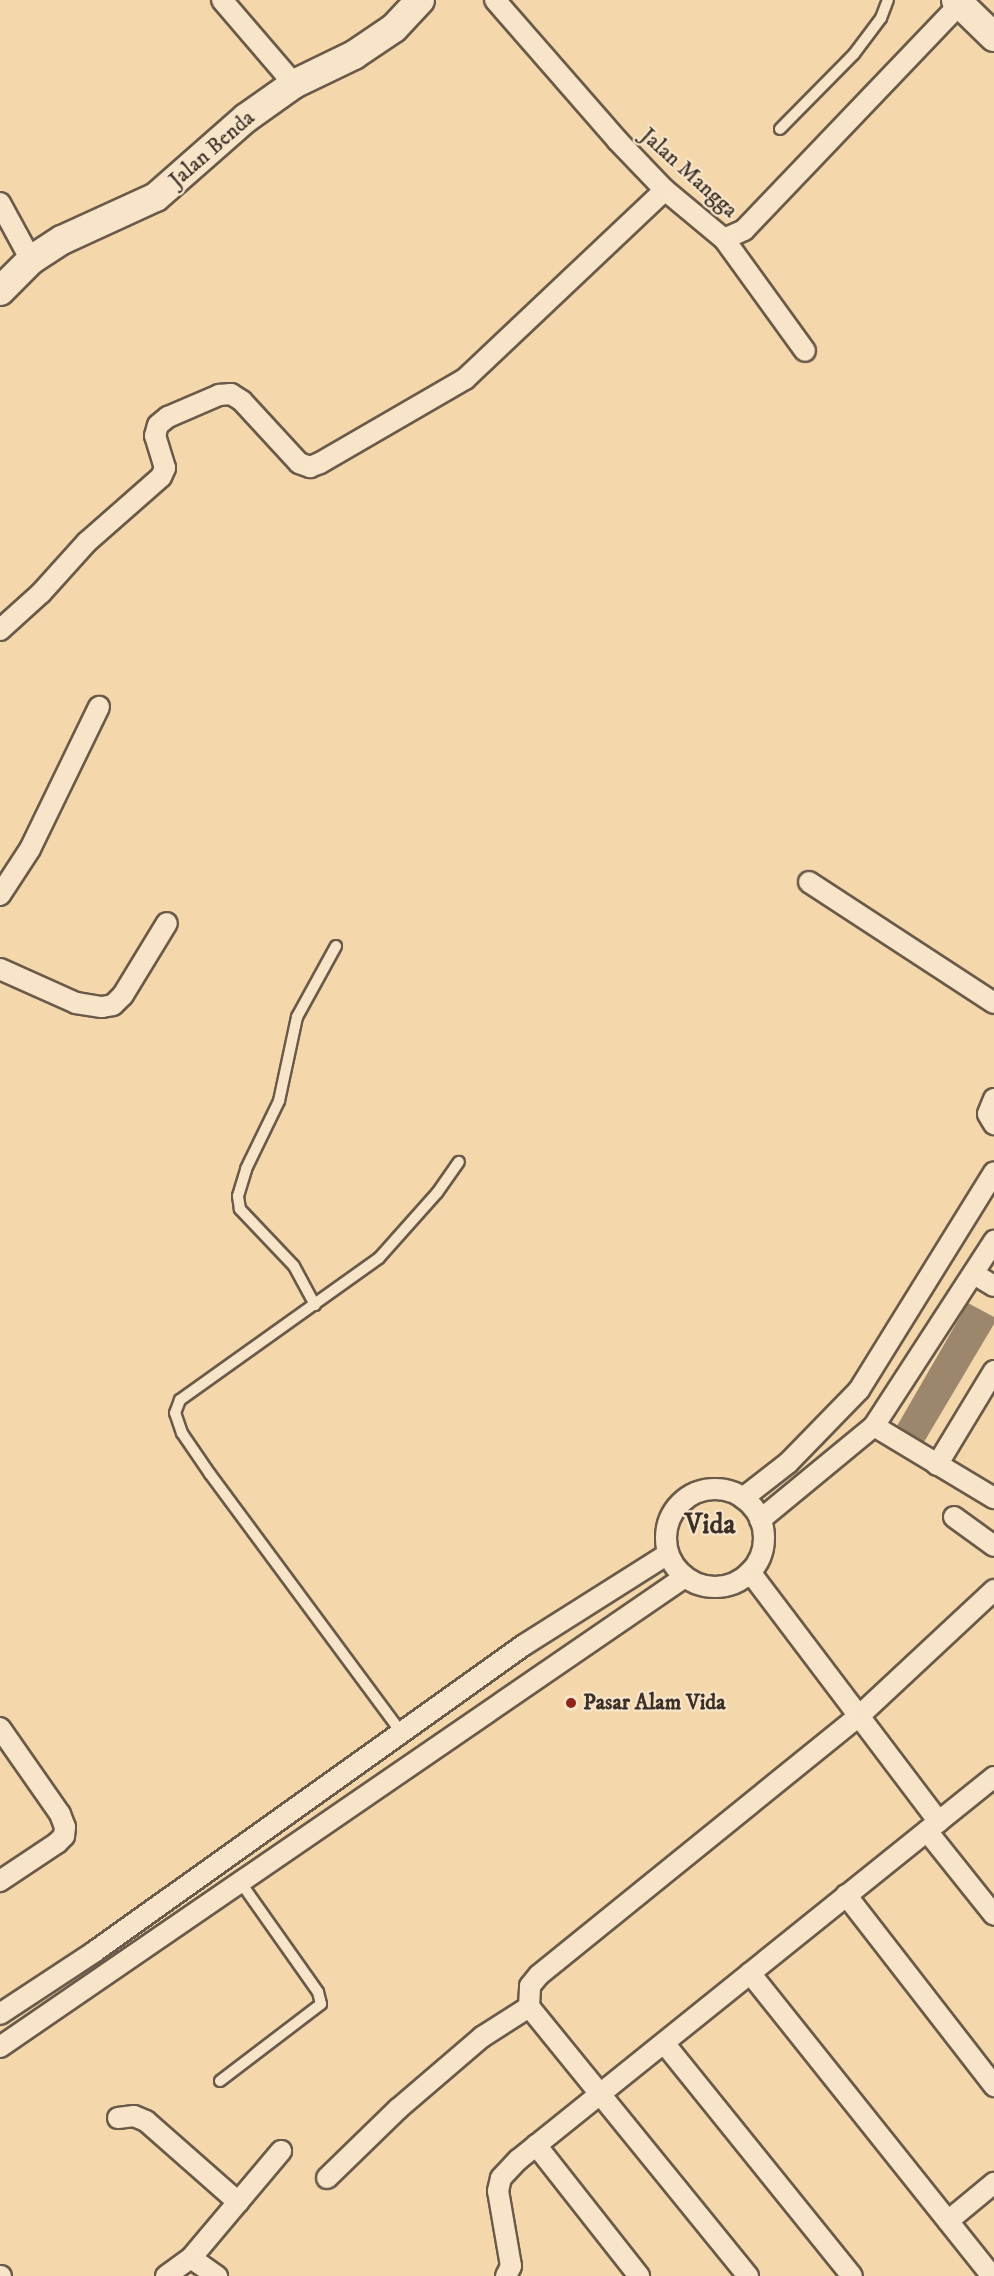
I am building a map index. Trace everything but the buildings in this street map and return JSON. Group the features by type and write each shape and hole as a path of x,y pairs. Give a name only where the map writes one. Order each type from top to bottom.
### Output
{"street":[{"path":"222,0 294,84"},
{"name":"Jalan Benda","path":"0,291 31,260 97,221 156,197 246,118 294,84 354,55 394,28 420,0"},
{"name":"Jalan Mangga","path":"495,0 665,190 724,239 744,230 958,2"},
{"path":"958,2 994,37"},
{"path":"0,630 160,477 165,468 155,436 158,425 168,417 219,395 231,394 299,463 310,467 320,463 465,379 665,190"},
{"path":"0,203 31,260"},
{"path":"724,239 805,351"},
{"path":"0,895 30,849 99,707"},
{"path":"809,882 994,1004"},
{"path":"0,969 76,1004 113,1005 123,995 167,922"},
{"path":"994,1099 988,1114 994,1124"},
{"path":"743,1498 788,1463 859,1390 994,1172"},
{"path":"760,1520 872,1427 994,1241"},
{"path":"974,1274 994,1286"},
{"path":"937,1465 994,1371"},
{"path":"843,1408 994,1498"},
{"path":"711,1489 731,1492 743,1498 760,1520 763,1548 750,1572 725,1586 697,1583 685,1577 668,1554 667,1527 680,1503 711,1489"},
{"path":"954,1517 994,1546"},
{"path":"0,2014 94,1952 524,1645 668,1554"},
{"path":"750,1572 859,1716 994,1915"},
{"path":"0,2047 685,1577"},
{"path":"748,2276 529,2007 530,1986 539,1975 859,1716 994,1590"},
{"path":"0,1728 60,1814 65,1827 64,1836 57,1843 0,1881"},
{"path":"512,2273 498,2192 501,2178 536,2145 994,1777"},
{"path":"846,1895 994,2086"},
{"path":"750,1973 993,2276"},
{"path":"327,2178 467,2049 529,2007"},
{"path":"664,2043 852,2276"},
{"path":"118,2118 134,2116 146,2121 238,2202"},
{"path":"536,2145 639,2276"},
{"path":"166,2276 191,2258 280,2151"},
{"path":"948,2221 994,2183"},
{"path":"191,2258 217,2276"}],"lane":[{"path":"780,129 854,54 881,18 888,0"},
{"path":"315,1305 294,1266 240,1209 238,1196 246,1169 281,1094 297,1017 336,946"},
{"path":"401,1732 210,1474 176,1419 180,1400 379,1258 436,1193 459,1162"},
{"path":"220,2081 321,2004 318,1992 241,1883"}],"place":[{"name":"Pasar Alam Vida","path":"571,1703"}],"district":[{"name":"Vida","path":"710,1525"}]}
